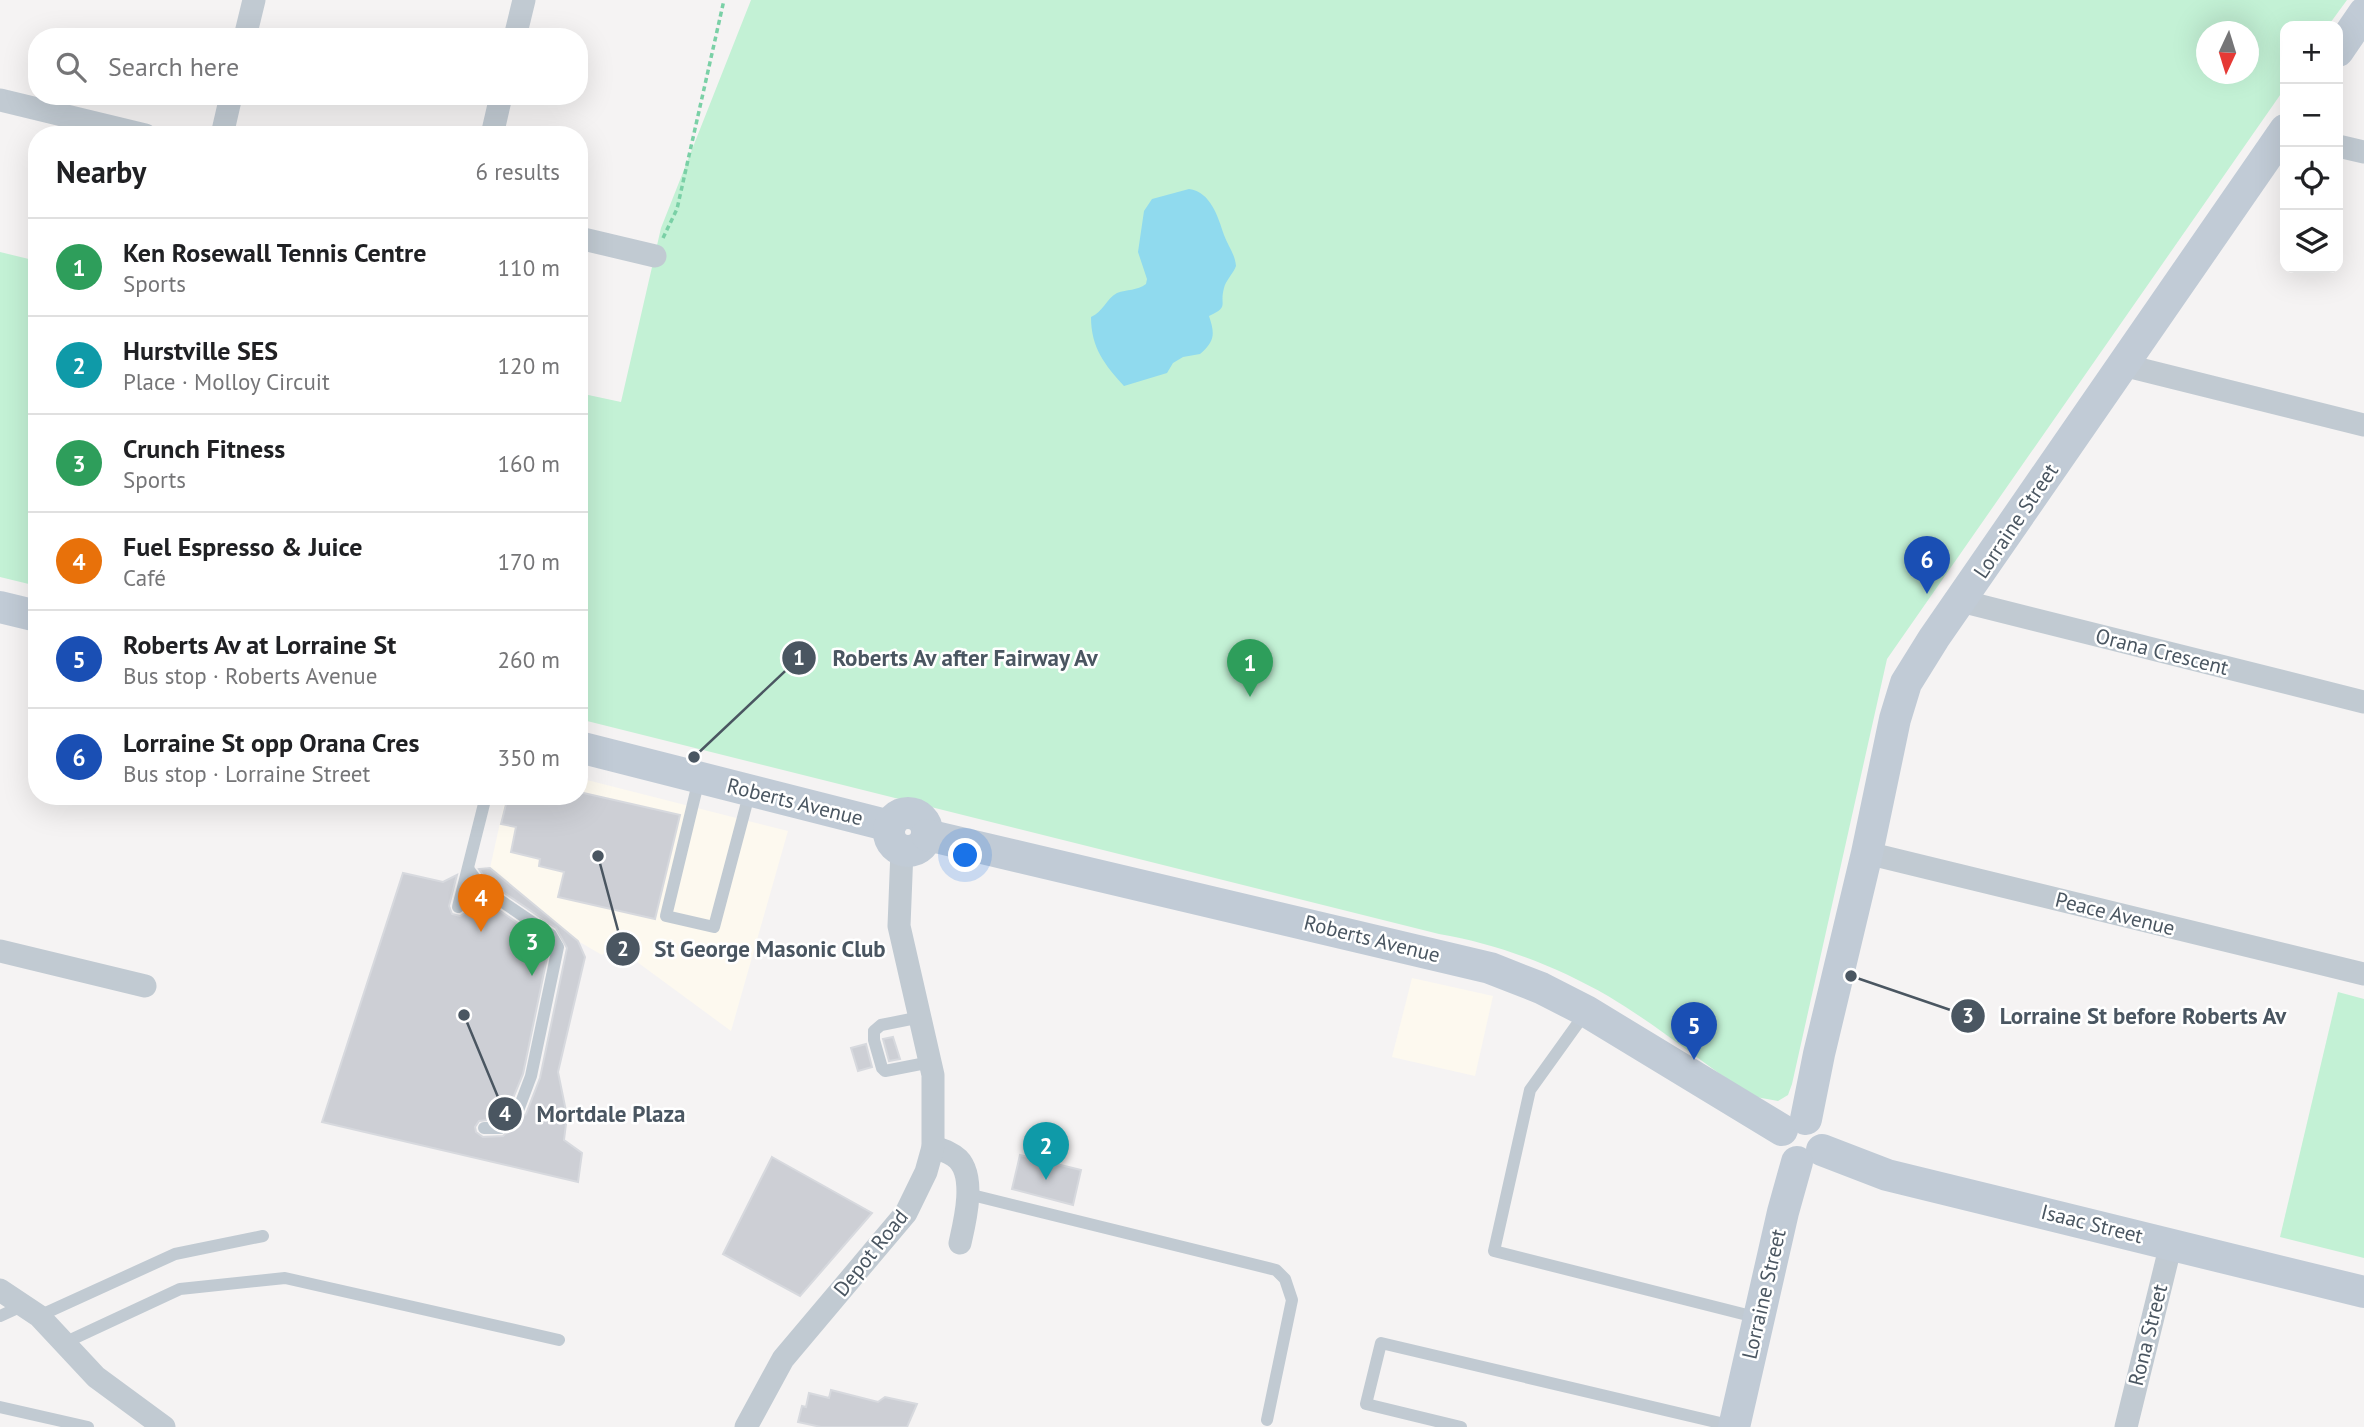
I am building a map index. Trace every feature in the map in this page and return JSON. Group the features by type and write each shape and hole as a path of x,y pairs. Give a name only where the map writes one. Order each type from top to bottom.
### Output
{"street":[{"path":"247,28 254,0"},
{"path":"517,28 524,0"},
{"path":"2343,44 2364,13"},
{"path":"0,100 108,126"},
{"path":"224,126 229,105"},
{"path":"494,126 499,105"},
{"name":"Lorraine Street","path":"1794,1125 1819,1054 1867,853 1890,737 1906,683 1923,654 2280,137"},
{"path":"2342,147 2364,152"},
{"path":"588,240 655,256"},
{"path":"2123,365 2364,425"},
{"name":"Orana Crescent","path":"1961,601 2364,702"},
{"path":"0,607 28,613"},
{"name":"Roberts Avenue","path":"588,749 750,790 906,837 1490,968 1541,988 1794,1125"},
{"name":"Depot Road","path":"746,1427 783,1359 906,1213 926,1172 933,1147 935,1093 931,1062 899,926 906,837"},
{"name":"Peace Avenue","path":"1867,853 2364,974"},
{"path":"0,951 145,986"},
{"path":"1794,1125 1818,1125 1821,1130 1824,1137 1810,1156"},
{"path":"933,1147 951,1153 963,1165 968,1194 960,1243"},
{"name":"Lorraine Street","path":"1734,1427 1783,1212 1810,1156"},
{"name":"Isaac Street","path":"1810,1156 2364,1292"},
{"name":"Rona Street","path":"2126,1427 2171,1244"},
{"path":"0,1290 32,1311 96,1377 164,1427"}],"lane":[{"path":"699,777 666,916 714,927 750,790"},
{"path":"458,907 484,805"},
{"path":"469,870 482,888 551,935 558,947 531,1076 519,1108 500,1128 484,1128"},
{"path":"1586,1012 1530,1090 1494,1251 1759,1318"},
{"path":"921,1017 881,1025 874,1031 874,1040 882,1068 885,1070 931,1062"},
{"path":"968,1194 1276,1270 1285,1279 1292,1300 1267,1420"},
{"path":"0,1316 32,1311 175,1254 263,1236"},
{"path":"64,1343 180,1289 285,1278 559,1340"},
{"path":"1461,1427 1366,1404 1381,1343 1734,1427"},
{"path":"0,1407 88,1427"}],"path":[{"path":"655,256 677,209 724,0"}],"shaded area":[{"path":"588,780 788,831 731,1031 614,945 602,955 578,941 490,868 504,805 588,805"},
{"path":"1412,978 1493,996 1475,1076 1392,1057"}],"green space":[{"path":"751,0 2347,0 2332,21 2280,21 2280,95 1887,659 1792,1084 1788,1095 1778,1101 1756,1097 1744,1091 1608,996 1568,975 1505,950 588,721 588,395 621,402 661,228"},
{"path":"0,252 28,259 28,584 0,577"},
{"path":"2338,992 2364,999 2364,1258 2280,1237"}],"water":[{"path":"1189,189 1203,195 1212,206 1236,266 1225,285 1222,307 1209,316 1212,337 1205,349 1200,354 1183,357 1173,363 1167,373 1124,386 1096,347 1091,317 1117,293 1146,284 1147,279 1138,252 1144,211 1152,199"}],"building":[{"path":"588,794 680,815 655,919 558,897 564,872 539,866 540,859 511,852 516,827 501,824 506,805 588,805"},
{"path":"490,868 578,941 585,957 558,1072 567,1116 564,1140 582,1153 578,1182 322,1122 403,873 443,882 457,875 449,906 452,914 460,916 465,913 472,889 544,941 549,948 523,1074 511,1103 496,1119 479,1121 475,1127 476,1132 483,1137 503,1136 526,1114 540,1078 567,948 556,928 488,882 479,869"},
{"path":"893,1037 900,1059 889,1061 883,1039"},
{"path":"866,1044 872,1067 858,1071 851,1048"},
{"path":"1020,1155 1081,1170 1073,1205 1012,1189"},
{"path":"772,1157 872,1213 800,1296 723,1254"},
{"path":"831,1390 878,1402 885,1397 917,1404 907,1427 821,1427 798,1422 802,1406 806,1407 809,1393 829,1398"}],"place":[{"name":"Lorraine St opp Orana Cres","path":"1927,594"},
{"name":"Ken Rosewall Tennis Centre","path":"1250,697"},
{"name":"Roberts Av after Fairway Av","path":"694,757"},
{"name":"St George Masonic Club","path":"598,856"},
{"name":"Fuel Espresso & Juice","path":"481,932"},
{"name":"Crunch Fitness","path":"532,976"},
{"name":"Lorraine St before Roberts Av","path":"1851,976"},
{"name":"Mortdale Plaza","path":"464,1015"},
{"name":"Roberts Av at Lorraine St","path":"1694,1060"},
{"name":"Hurstville SES","path":"1046,1180"}]}
